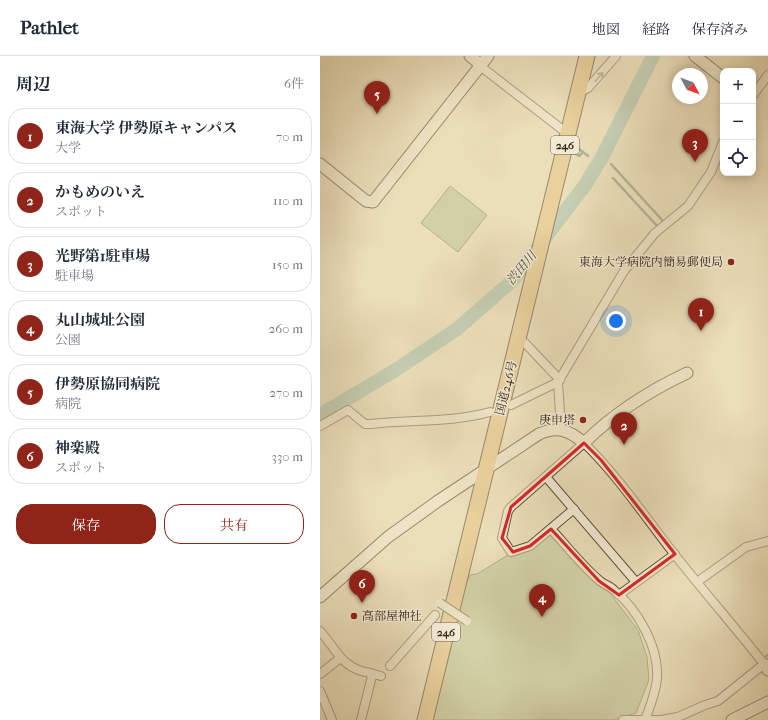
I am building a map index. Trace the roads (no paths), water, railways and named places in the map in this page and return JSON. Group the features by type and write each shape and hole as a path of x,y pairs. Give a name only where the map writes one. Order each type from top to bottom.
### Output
{"highway":[{"name":"国道246号","path":"425,720 587,56"}],"street":[{"path":"470,56 485,60"},
{"path":"578,92 588,88 616,56"},
{"path":"695,56 720,76"},
{"path":"485,60 484,69 568,134"},
{"path":"320,164 366,201 373,202 485,60"},
{"path":"756,91 768,75"},
{"path":"511,405 559,381 624,271 655,233 688,206 711,172 720,150"},
{"path":"518,339 525,343 559,381 561,429"},
{"path":"574,509 530,546 513,552 509,551 502,538 508,511 609,420 633,402 687,372"},
{"path":"320,426 348,410 365,424 407,420 449,420 490,412"},
{"path":"320,597 388,536 539,434 554,429 561,429 573,433 601,460 628,491 675,554 766,667 718,701 678,717 661,720 623,720"},
{"path":"546,477 636,582"},
{"path":"551,529 599,581 614,589 635,614 647,634 655,658 657,678 645,720"},
{"path":"697,582 746,547 768,541"},
{"path":"619,595 675,554"},
{"path":"440,604 470,623"},
{"path":"390,666 435,615"},
{"path":"320,631 339,658 358,672 381,676"},
{"path":"320,674 339,658"},
{"path":"361,720 372,676 370,673"},
{"path":"320,691 332,720"},
{"path":"732,720 768,702"}],"waterway":[{"name":"渋田川","path":"320,415 394,371 457,329 513,280 585,185 601,159 653,56"},
{"path":"574,145 588,156"},
{"path":"573,152 579,156 583,152"},
{"name":"渋田川","path":"601,159 606,161"},
{"path":"611,164 662,220"},
{"path":"613,178 658,227"}],"place":[{"name":"伊勢原協同病院","path":"377,114"},
{"name":"光野第1駐車場","path":"695,162"},
{"name":"東海大学病院内簡易郵便局","path":"731,262"},
{"name":"東海大学 伊勢原キャンパス","path":"701,331"},
{"name":"庚申塔","path":"583,420"},
{"name":"かもめのいえ","path":"624,445"},
{"name":"神楽殿","path":"362,603"},
{"name":"高部屋神社","path":"354,616"},
{"name":"丸山城址公園","path":"542,617"}]}
